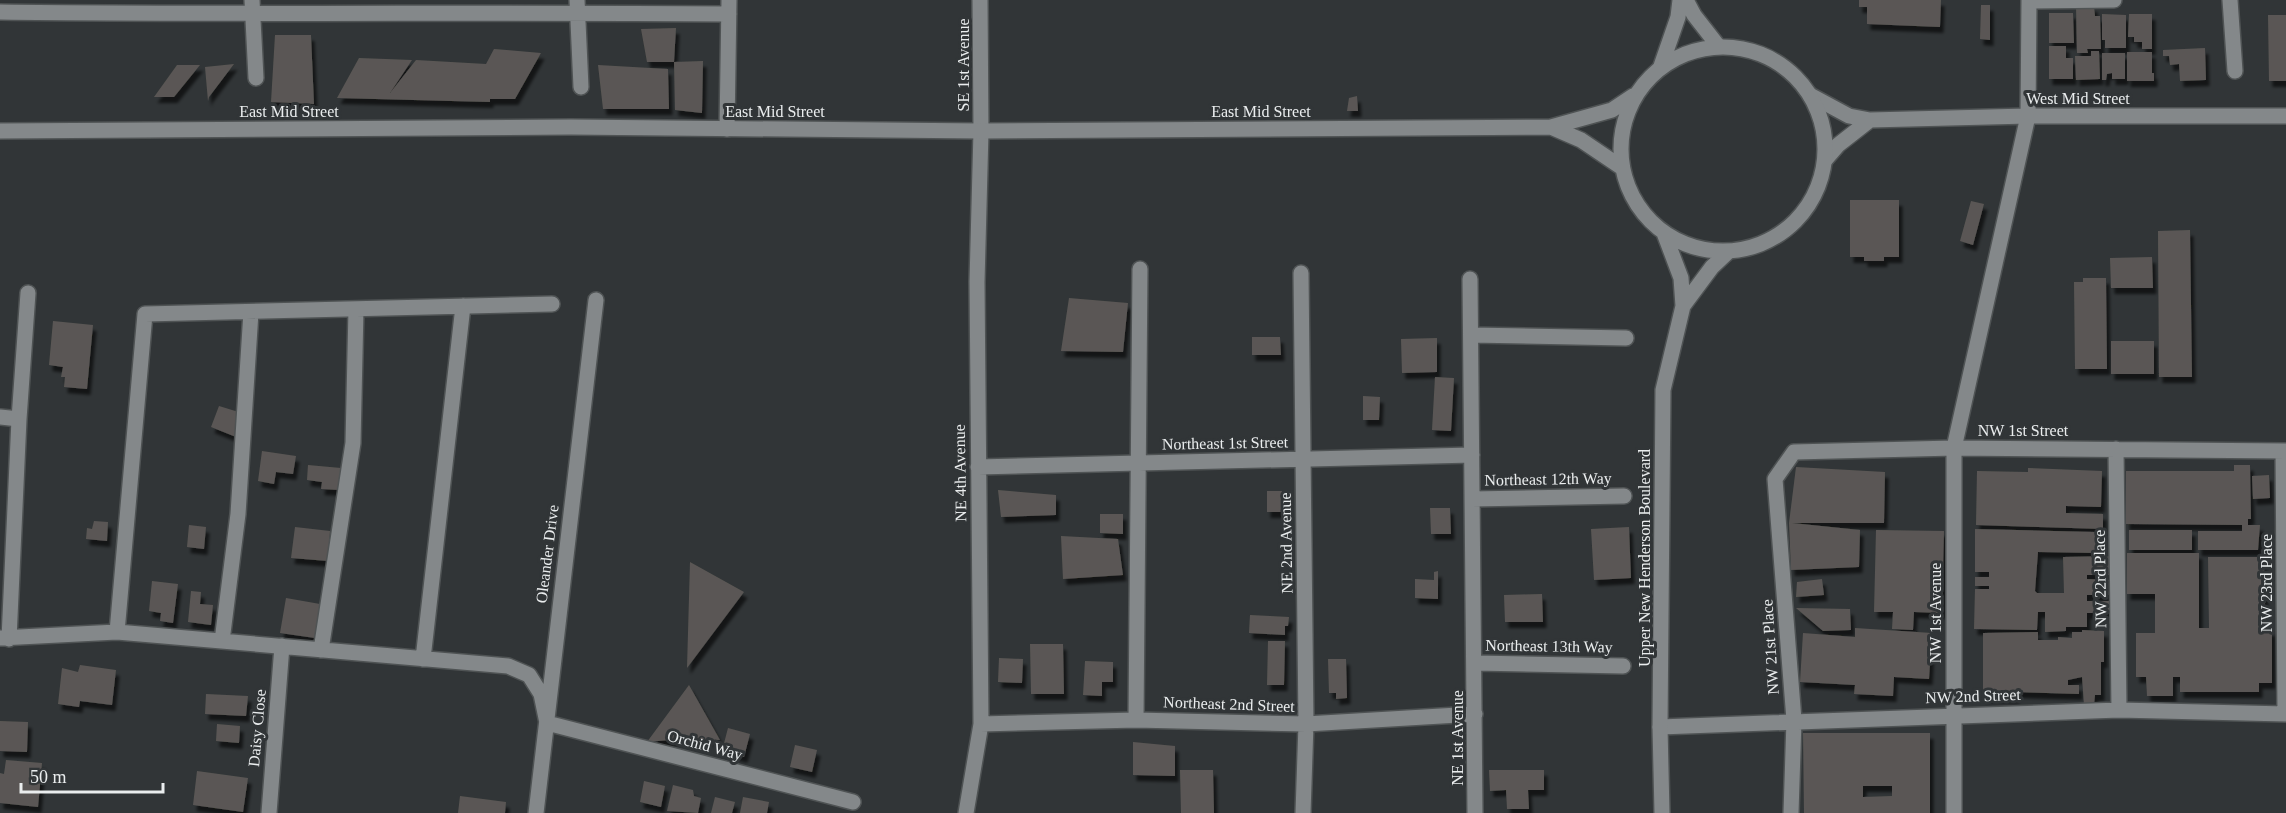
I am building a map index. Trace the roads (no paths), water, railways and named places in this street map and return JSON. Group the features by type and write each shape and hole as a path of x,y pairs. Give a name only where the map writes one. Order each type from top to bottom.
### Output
{"street":[{"name":"SE 1st Avenue","path":"980,0 981,131"},
{"path":"1661,66 1678,17 1680,0"},
{"path":"1686,0 1694,15 1719,46"},
{"path":"2029,0 2114,0"},
{"name":"NW 1st Avenue","path":"1954,813 1954,448 2028,116 2029,0"},
{"path":"2230,0 2235,71"},
{"path":"577,6 581,87"},
{"path":"0,12 252,7 729,7 726,129"},
{"path":"252,7 256,78"},
{"path":"1719,46 1744,48 1770,57 1793,73 1810,95 1820,115 1825,137 1825,160 1818,188 1804,212 1783,232 1758,246 1730,251 1706,250 1684,244 1664,233 1644,215 1630,192 1621,167 1620,143 1624,119 1633,96 1661,66 1687,52 1719,46"},
{"name":"West Mid Street","path":"1810,95 1849,116 1870,120 2028,116 2286,116"},
{"name":"East Mid Street","path":"0,131 571,127 981,131 1551,127 1612,110 1633,96"},
{"path":"1825,160 1838,145 1870,120"},
{"name":"East Mid Street","path":"1551,127 1581,140 1621,167"},
{"name":"NE 4th Avenue","path":"966,813 981,724 977,282 981,131"},
{"name":"Upper New Henderson Boulevard","path":"1662,813 1660,727 1663,390 1683,306 1681,278 1664,233"},
{"name":"Upper New Henderson Boulevard","path":"1683,306 1712,267 1730,251"},
{"path":"1136,720 1140,269"},
{"name":"NE 2nd Avenue","path":"1301,273 1306,724 1303,813"},
{"name":"NE 1st Avenue","path":"1470,279 1475,813"},
{"path":"28,293 4,638 117,632 508,666 529,675 541,694 547,723"},
{"name":"Oleander Drive","path":"536,813 556,625 596,300"},
{"path":"117,632 145,314 552,304"},
{"path":"423,659 463,306"},
{"path":"321,650 353,443 356,309"},
{"path":"222,641 238,514 251,312"},
{"path":"1471,335 1626,338"},
{"path":"0,417 19,418"},
{"name":"NW 1st Street","path":"1775,479 1794,452 1954,448 2285,452"},
{"name":"NW 22rd Place","path":"2116,449 2119,710"},
{"name":"NW 23rd Place","path":"2285,452 2286,714"},
{"name":"Northeast 1st Street","path":"978,467 1472,455"},
{"name":"NW 21st Place","path":"1775,479 1794,720 1791,813"},
{"name":"Northeast 12th Way","path":"1472,499 1624,496"},
{"name":"Daisy Close","path":"268,813 282,646"},
{"name":"Northeast 13th Way","path":"1475,663 1623,666"},
{"name":"NW 2nd Street","path":"1660,727 1794,720 2119,710 2286,714"},
{"name":"Northeast 2nd Street","path":"981,724 1136,720 1306,724 1475,714"},
{"name":"Orchid Way","path":"547,723 853,802"}]}
